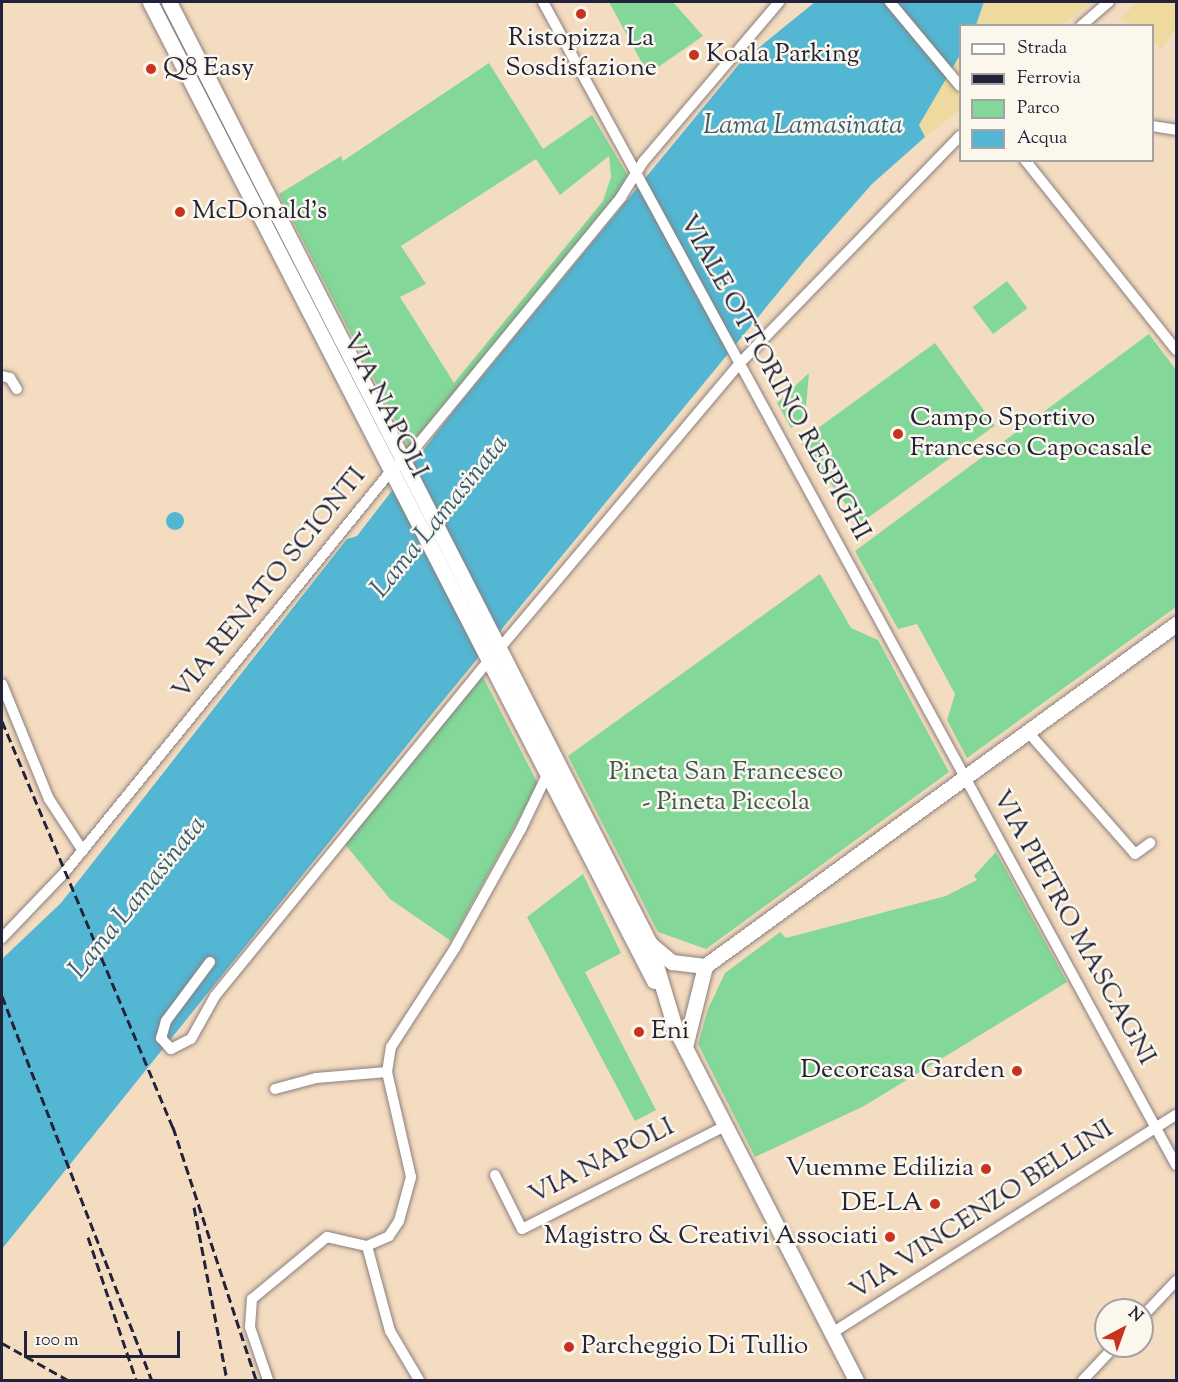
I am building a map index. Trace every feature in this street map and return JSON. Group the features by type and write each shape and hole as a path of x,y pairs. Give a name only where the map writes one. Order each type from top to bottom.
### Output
{"main road":[{"name":"VIA NAPOLI","path":"150,2 635,949 661,990"},
{"name":"VIA NAPOLI","path":"169,2 649,942 661,990 685,1047 856,1380"},
{"path":"685,1047 705,966 1176,624"},
{"path":"649,942 672,962 705,966"}],"street":[{"name":"VIALE OTTORINO RESPIGHI","path":"543,2 965,777"},
{"name":"VIA RENATO SCIONTI","path":"2,938 30,913 83,851 404,463 779,2"},
{"path":"890,2 959,85"},
{"path":"1083,24 1109,2"},
{"path":"1154,126 1176,130"},
{"path":"500,648 738,360 959,137"},
{"path":"1027,162 1176,350"},
{"path":"2,376 10,378 17,389"},
{"path":"210,962 165,1021 161,1038 171,1049 191,1039 215,996 489,660"},
{"path":"2,684 50,799 83,851"},
{"path":"1028,732 1135,854 1150,843"},
{"path":"268,1380 250,1327 252,1299 327,1237 368,1246 389,1236 399,1221 411,1177 387,1072 391,1047 455,948 521,829 547,775"},
{"name":"VIA PIETRO MASCAGNI","path":"965,777 1176,1165"},
{"path":"275,1089 316,1078 387,1072"},
{"name":"VIA VINCENZO BELLINI","path":"832,1334 1176,1115"},
{"name":"VIA NAPOLI","path":"495,1175 522,1229 725,1126"},
{"path":"368,1246 390,1331 419,1380"},
{"path":"1154,1304 1176,1281"},
{"path":"1083,1380 1104,1358"}],"green space":[{"path":"609,2 673,2 703,36 648,74"},
{"path":"489,63 543,149 592,115 628,176 625,186 409,447 279,194 341,156 343,161","holes":["609,156 611,177 603,201 454,383 400,297 426,284 401,246 536,159 560,195"]},
{"path":"1007,281 1027,308 993,334 973,307"},
{"path":"1149,334 1176,370 1176,607 967,758 947,720 955,694 935,657 917,624 898,629 855,551"},
{"name":"Campo Sportivo Francesco Capocasale","path":"935,343 995,426 860,524 800,441"},
{"path":"809,373 805,418 791,428 777,403"},
{"name":"Pineta San Francesco - Pineta Piccola","path":"820,574 851,628 878,640 949,772 706,949 658,932 568,756"},
{"path":"481,673 538,784 451,941 390,899 344,843"},
{"path":"996,852 1067,982 864,1106 755,1157 698,1044 708,1009 725,973 780,932 786,938 946,896 977,880 974,876"},
{"path":"583,874 621,953 585,972 656,1110 635,1121 527,917"}],"sand":[{"path":"984,2 1092,2 1063,24 977,24"},
{"path":"1138,2 1176,2 1176,28 1162,49 1154,43 1154,24 1129,24 1120,18"},
{"path":"959,57 959,110 925,137 919,125"}],"water":[{"name":"Lama Lamasinata","path":"815,2 984,2 976,24 959,24 959,57 919,125 925,137 872,184 805,260 436,709 2,1249 2,959 61,903 347,539 357,536 456,408 740,63"},
{"path":"171,512 179,512 184,517 182,528 171,530 166,525 166,517"}],"railway":[{"path":"2,721 173,1127 256,1380"},
{"path":"2,996 152,1380"},
{"path":"194,1207 227,1380"},
{"path":"88,1237 136,1380"},
{"path":"2,1343 68,1380"}],"place":[{"name":"Ristopizza La Sosdisfazione","path":"581,14"},
{"name":"Koala Parking","path":"694,55"},
{"name":"Q8 Easy","path":"151,69"},
{"name":"McDonald's","path":"180,212"},
{"name":"Campo Sportivo Francesco Capocasale","path":"898,434"},
{"name":"Eni","path":"639,1032"},
{"name":"Decorcasa Garden","path":"1017,1071"},
{"name":"Vuemme Edilizia","path":"986,1169"},
{"name":"DE-LA","path":"935,1204"},
{"name":"Magistro & Creativi Associati","path":"890,1237"},
{"name":"Parcheggio Di Tullio","path":"569,1347"}]}
